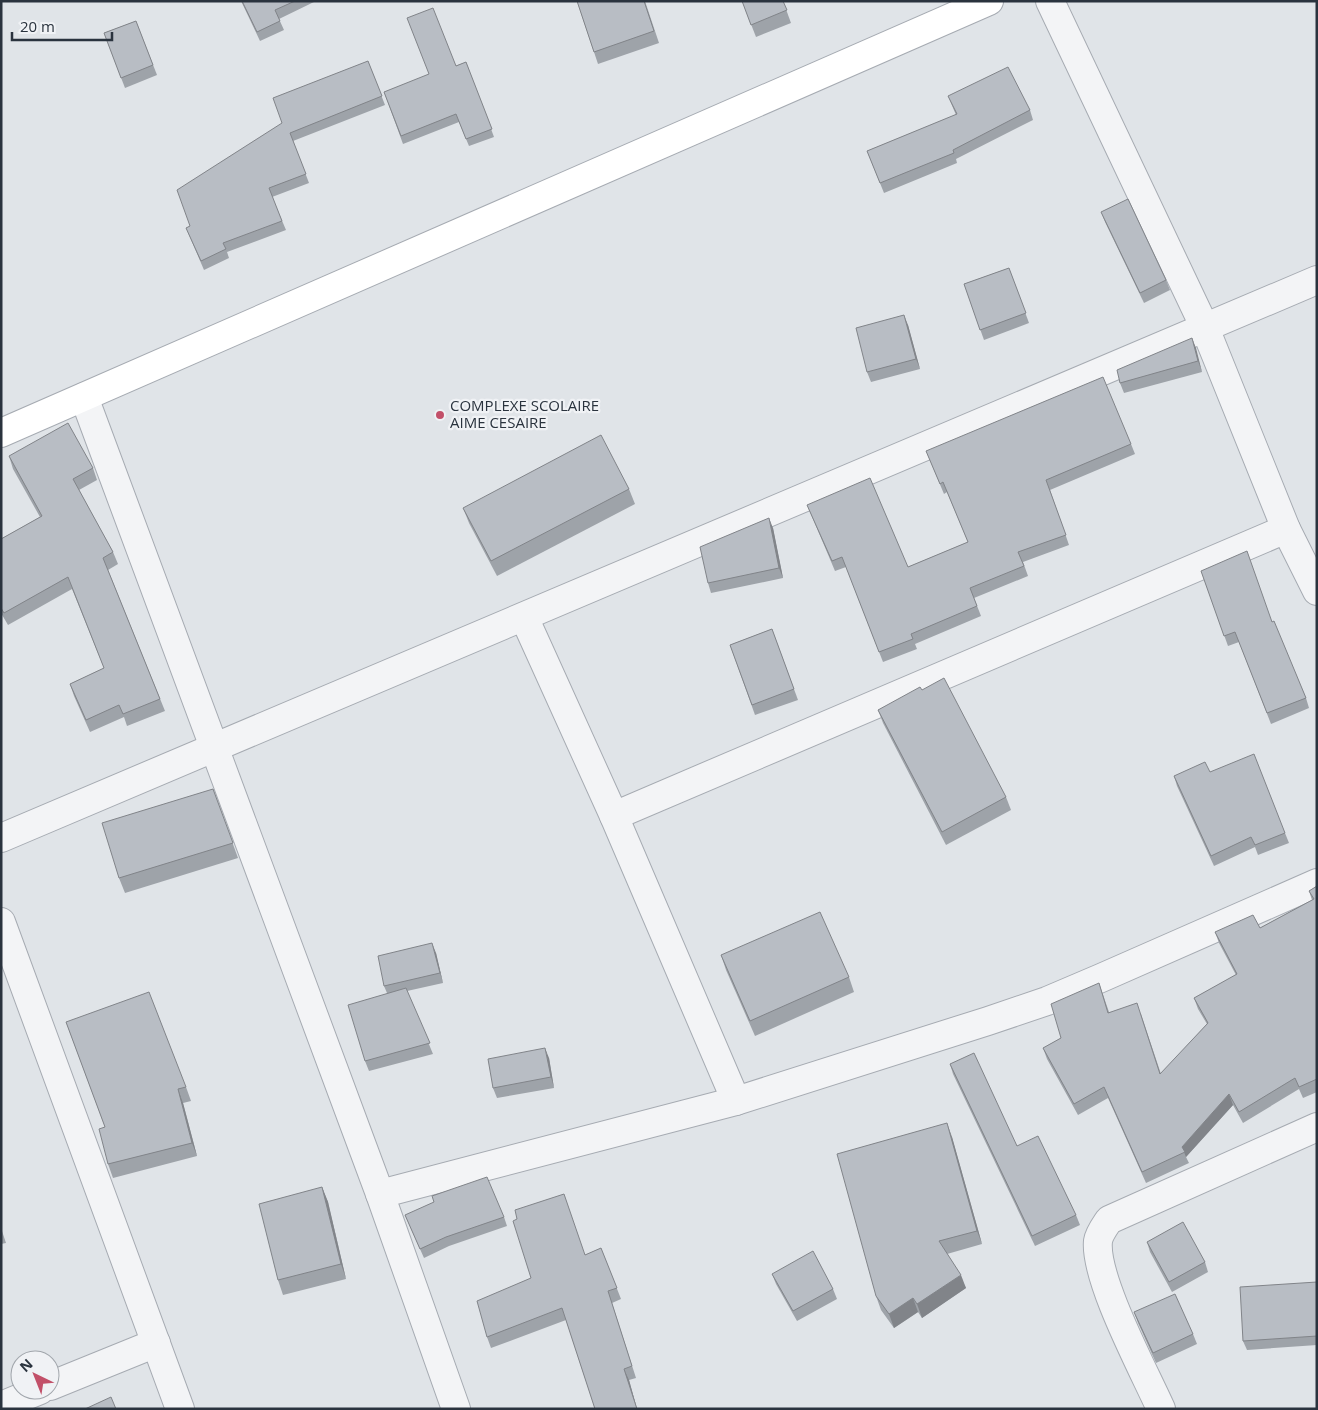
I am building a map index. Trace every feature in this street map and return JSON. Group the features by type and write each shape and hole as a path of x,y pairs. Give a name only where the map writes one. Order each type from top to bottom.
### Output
{"main road":[{"path":"1,433 990,1"}],"street":[{"path":"1050,1 1205,328 1286,529 1317,591"},
{"path":"1,838 1317,280"},
{"path":"84,397 380,1194 456,1409"},
{"path":"614,816 1286,529"},
{"path":"524,617 614,816 736,1100"},
{"path":"380,1194 736,1100 1047,1001 1317,883"},
{"path":"1,922 180,1409"},
{"path":"1161,1409 1111,1297 1099,1265 1098,1239 1109,1220 1317,1127"},
{"path":"60,1382 156,1343"},
{"path":"1,1406 16,1400"}],"building":[{"path":"242,1 295,1 275,10 280,21 257,32"},
{"path":"577,1 644,1 654,31 594,52"},
{"path":"742,1 783,1 787,10 751,25"},
{"path":"433,8 456,66 466,62 492,129 466,139 456,114 401,136 384,92 429,74 407,18"},
{"path":"136,21 153,65 121,78 104,33"},
{"path":"368,61 382,96 290,133 306,174 269,188 282,221 223,243 226,249 201,261 186,228 190,226 177,190 282,123 273,98"},
{"path":"1008,67 1030,110 953,150 954,153 880,183 867,151 957,114 948,96"},
{"path":"1128,199 1166,280 1140,293 1101,212"},
{"path":"1009,268 1026,313 980,330 964,284"},
{"path":"904,315 916,359 867,372 856,328"},
{"path":"1192,338 1198,361 1120,383 1117,370"},
{"path":"1103,377 1131,444 1046,480 1066,535 1018,552 1024,566 970,588 977,606 911,634 913,639 879,652 842,557 832,561 807,505 870,478 908,567 968,542 943,482 940,484 926,451"},
{"path":"68,423 93,468 73,479 113,552 103,558 160,699 123,714 119,705 86,720 70,684 104,668 68,577 4,613 1,608 1,539 42,516 9,456"},
{"path":"601,435 629,489 491,561 463,508"},
{"path":"769,518 779,568 708,583 700,547"},
{"path":"1247,551 1272,622 1274,621 1306,698 1267,713 1235,632 1224,636 1201,571"},
{"path":"772,629 794,689 752,705 730,645"},
{"path":"944,678 1006,797 942,832 878,710 920,687 922,690"},
{"path":"1254,754 1285,833 1255,845 1251,837 1211,856 1174,776 1205,762 1210,772"},
{"path":"213,789 233,843 119,878 102,823"},
{"path":"1317,886 1317,1079 1299,1087 1295,1078 1239,1112 1229,1094 1182,1147 1185,1152 1142,1172 1104,1087 1074,1104 1043,1048 1061,1038 1051,1004 1099,983 1108,1013 1137,1003 1160,1074 1208,1023 1194,998 1237,974 1215,932 1253,915 1260,928 1314,899 1309,891"},
{"path":"820,912 849,977 750,1021 721,955"},
{"path":"432,943 440,973 384,986 378,956"},
{"path":"406,988 430,1043 365,1061 348,1005"},
{"path":"149,992 186,1087 178,1089 192,1143 108,1164 99,1129 105,1127 66,1022"},
{"path":"545,1048 551,1077 493,1088 488,1059"},
{"path":"974,1053 1017,1146 1038,1136 1076,1215 1032,1236 950,1064"},
{"path":"947,1123 977,1231 939,1241 961,1275 917,1304 913,1298 889,1314 876,1296 837,1154"},
{"path":"487,1177 504,1217 446,1237 420,1249 405,1215 434,1202 432,1196"},
{"path":"322,1187 341,1264 278,1280 259,1204"},
{"path":"564,1194 585,1255 601,1248 617,1288 608,1291 632,1366 624,1369 637,1409 595,1409 562,1308 487,1337 477,1301 531,1278 513,1221 517,1219 515,1210"},
{"path":"1183,1222 1205,1262 1169,1282 1147,1242"},
{"path":"813,1251 833,1289 793,1311 772,1274"},
{"path":"1317,1282 1317,1336 1243,1341 1240,1287"},
{"path":"1175,1294 1193,1334 1153,1353 1134,1312"},
{"path":"111,1397 116,1409 85,1409"}],"place":[{"name":"COMPLEXE SCOLAIRE AIME CESAIRE","path":"440,415"}]}
